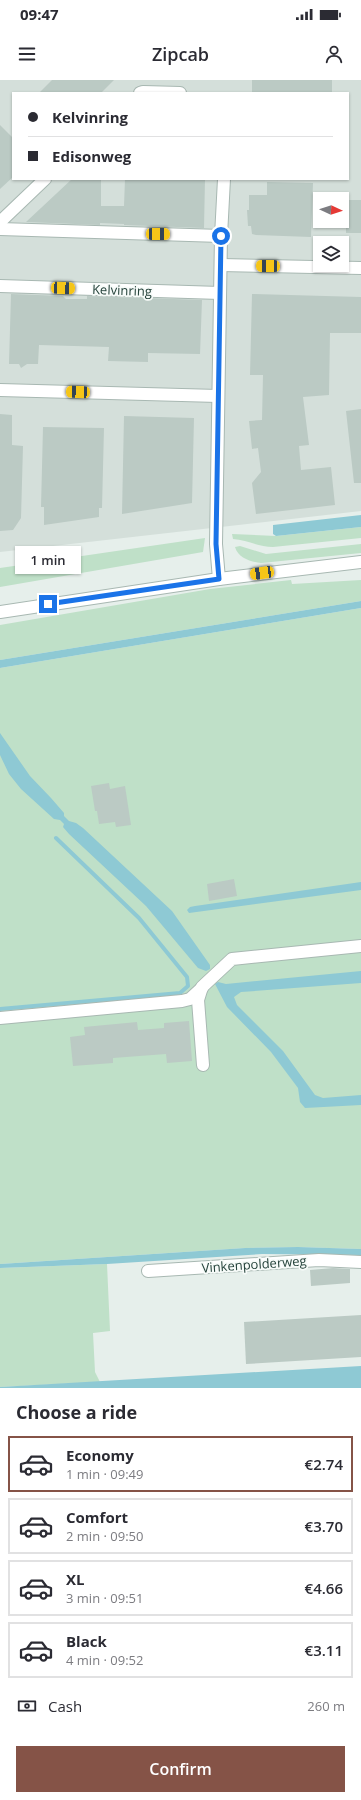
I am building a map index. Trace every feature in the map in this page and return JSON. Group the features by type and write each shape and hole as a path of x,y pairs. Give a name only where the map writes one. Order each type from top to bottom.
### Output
{"street":[{"path":"0,222 44,180"},
{"path":"219,579 216,544 221,236 224,180"},
{"path":"0,229 221,236"},
{"path":"221,265 361,268"},
{"name":"Kelvinring","path":"0,286 220,293"},
{"path":"0,390 218,396"},
{"path":"0,612 219,579 361,562"},
{"path":"0,1018 182,1001 190,999 232,959 361,946"},
{"path":"202,987 198,1000 203,1065"},
{"name":"Vinkenpolderweg","path":"148,1271 319,1260 361,1262"}],"shaded area":[{"path":"0,80 361,80 361,511 0,552"}],"green space":[{"path":"361,527 361,538 273,547 233,539 232,534 276,536"},
{"path":"205,538 203,552 0,587 0,568"},
{"path":"361,544 361,553 261,563 253,562 242,557 235,547 240,546 266,554"},
{"path":"291,580 292,584 361,580 361,601 0,660 0,625 210,589"},
{"path":"361,608 361,1249 298,1247 245,1248 0,1264 0,668"},
{"path":"107,1264 110,1331 93,1333 95,1372 100,1382 0,1387 0,1268"}],"water":[{"path":"361,515 361,527 276,536 273,534 273,525"},
{"path":"361,601 361,608 0,668 0,660"},
{"path":"0,733 30,776 64,813 64,816 69,821 76,823 83,828 172,911 210,965 210,969 206,971 198,968 146,906 69,834 63,827 64,824 60,820 54,819 21,789 9,774 0,755"},
{"path":"361,882 361,890 189,913 187,910 190,907 195,906"},
{"path":"361,971 361,983 241,992 234,997 237,1005 283,1051 315,1095 323,1098 361,1095 361,1105 305,1108 300,1102 298,1088 271,1052 227,1007 215,984 218,982 226,984"},
{"path":"298,1247 361,1249 361,1255 262,1254 107,1264 0,1268 0,1264 245,1248"},
{"path":"361,1366 361,1388 0,1388 0,1387"}],"building":[{"path":"52,80 114,80 102,92 40,92"},
{"path":"252,80 332,80 332,92 252,92"},
{"path":"0,125 12,137 12,178 0,189"},
{"path":"71,180 101,180 101,206 124,206 125,180 205,180 204,228 100,223 100,225 26,222"},
{"path":"267,182 313,183 311,237 252,234 251,226 248,226 247,210 249,210 249,195 267,195"},
{"path":"349,200 361,200 361,233 346,233 346,228 349,228"},
{"path":"11,294 63,296 66,299 87,299 87,296 202,300 200,354 148,353 148,362 108,361 109,347 39,345 38,364 27,364 21,368 19,364 9,364"},
{"path":"252,294 361,297 361,333 330,333 329,395 303,397 309,445 299,446 301,470 331,467 335,505 256,514 252,483 261,472 258,448 252,449 249,421 262,420 263,375 250,375"},
{"path":"361,409 361,483 354,483 346,411"},
{"path":"0,414 12,415 12,445 23,446 21,518 13,530 0,531"},
{"path":"124,416 194,418 192,503 122,514"},
{"path":"43,427 104,428 102,508 99,508 99,517 44,525 44,507 41,507"},
{"path":"109,783 110,789 125,786 131,825 116,827 115,822 99,824 97,811 95,811 91,786"},
{"path":"234,879 237,896 209,901 207,884"},
{"path":"189,1021 192,1061 167,1063 166,1054 113,1058 113,1063 73,1066 70,1037 85,1035 84,1027 137,1022 138,1030 164,1028 164,1023"},
{"path":"333,1268 350,1269 350,1283 311,1286 310,1270"},
{"path":"361,1315 361,1357 246,1364 244,1322"}],"waterway":[{"path":"0,1009 180,993 188,986 187,977 139,918 56,838"}],"route":[{"path":"48,604 219,579 216,544 221,236"}]}
